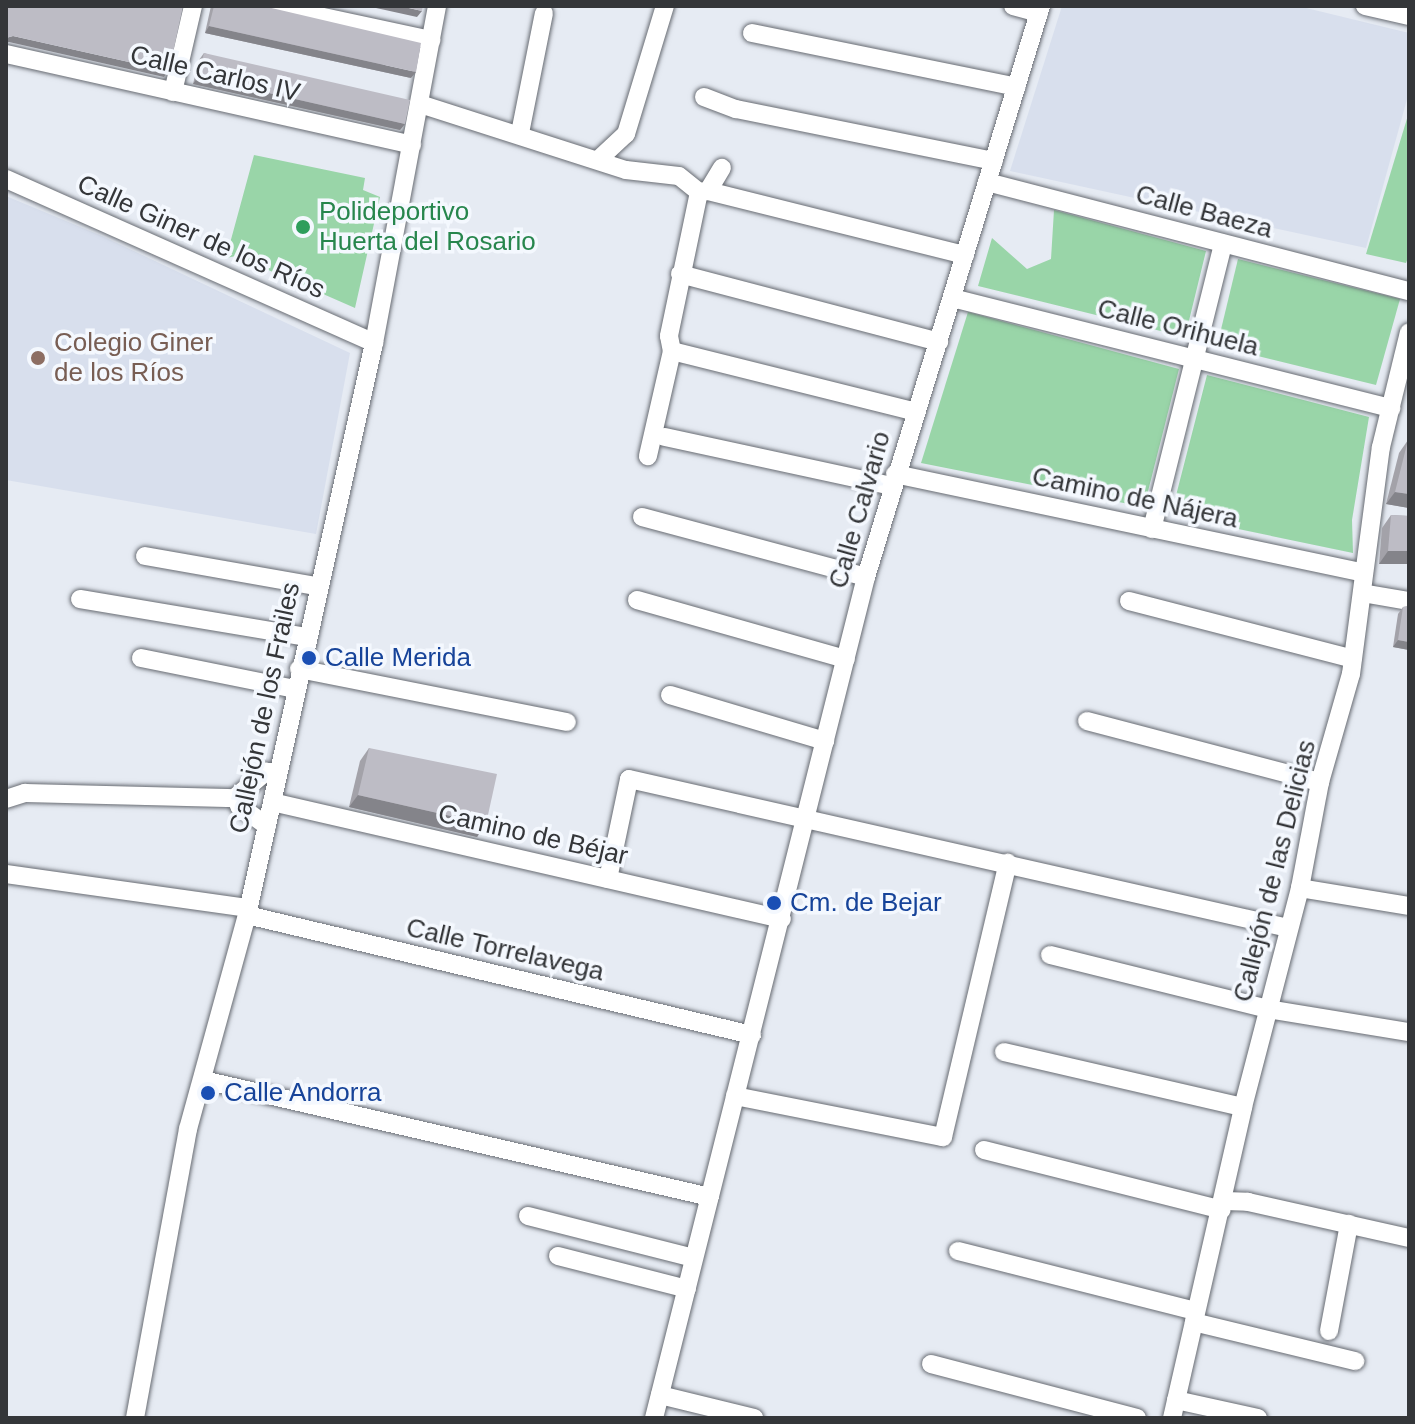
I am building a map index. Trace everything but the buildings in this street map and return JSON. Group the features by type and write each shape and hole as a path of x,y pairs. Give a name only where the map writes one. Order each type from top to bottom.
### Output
{"street":[{"path":"173,92 193,6"},
{"path":"272,6 431,40"},
{"name":"Callejón de los Frailes","path":"135,1418 174,1192 248,911 267,826 316,586 374,343 437,6"},
{"path":"599,159 626,134 665,6"},
{"path":"1013,6 1040,10"},
{"path":"1365,6 1409,16"},
{"name":"Calle Calvario","path":"654,1418 866,577 1040,10"},
{"path":"520,133 544,13"},
{"path":"752,33 1017,87"},
{"name":"Calle Carlos IV","path":"6,54 412,145"},
{"path":"704,97 736,109 994,161"},
{"path":"420,104 520,133 626,170 679,176 703,191 965,255"},
{"path":"648,456 672,351 669,336 680,274 703,191 722,168"},
{"name":"Calle Giner de los Ríos","path":"6,179 374,343"},
{"name":"Calle Baeza","path":"987,182 1409,291"},
{"path":"1152,529 1223,244"},
{"path":"680,274 939,342"},
{"name":"Calle Orihuela","path":"952,298 1391,408"},
{"name":"Callejón de las Delicias","path":"1174,1409 1223,1206 1243,1107 1300,888 1320,782 1353,659 1372,515 1391,408 1409,332"},
{"path":"672,351 917,412"},
{"name":"Camino de Nájera","path":"665,437 1152,529 1364,573"},
{"path":"1372,515 1397,518"},
{"path":"642,517 866,577"},
{"path":"145,556 316,586"},
{"path":"1362,593 1409,601"},
{"path":"80,599 306,637"},
{"path":"637,600 846,659"},
{"path":"1129,601 1353,659"},
{"path":"141,658 295,689"},
{"path":"299,669 567,722"},
{"path":"670,695 825,741"},
{"path":"1087,721 1320,782"},
{"path":"6,799 25,793 237,798 266,772 278,772"},
{"path":"608,879 629,779 804,822 1008,863 1288,928"},
{"path":"237,798 257,823 267,826"},
{"name":"Camino de Béjar","path":"272,802 782,919"},
{"path":"735,1096 943,1137 1008,863"},
{"name":"Calle Torrelavega","path":"6,874 248,911 752,1035"},
{"path":"1300,888 1409,906"},
{"path":"1050,955 1268,1009 1409,1032"},
{"path":"1004,1052 1243,1107"},
{"path":"203,1080 710,1197"},
{"path":"984,1150 1223,1206 1349,1224 1409,1238"},
{"path":"528,1216 694,1258"},
{"path":"1329,1331 1349,1224"},
{"path":"958,1251 1355,1361"},
{"path":"558,1256 687,1289"},
{"path":"931,1364 1137,1418"},
{"path":"660,1395 754,1418"},
{"path":"1174,1409 1258,1418"}],"shaded area":[{"path":"1062,6 1298,6 1409,33 1409,92 1366,248 1010,171"},
{"path":"6,196 102,236 350,353 316,534 6,480"}],"green space":[{"path":"1409,112 1409,255 1406,263 1366,254"},
{"name":"Polideportivo Huerta del Rosario","path":"254,155 365,178 363,190 380,197 355,308 236,256 226,258"},
{"path":"1054,210 1206,251 1185,337 978,286 992,238 1027,269 1051,259"},
{"path":"1238,259 1400,299 1376,385 1217,346"},
{"path":"968,312 1179,369 1144,507 921,463"},
{"path":"1207,375 1369,417 1352,520 1353,553 1171,515"}],"place":[{"name":"Polideportivo Huerta del Rosario","path":"303,227"},
{"name":"Colegio Giner de los Ríos","path":"38,358"},
{"name":"Calle Merida","path":"309,658"},
{"name":"Cm. de Bejar","path":"774,903"},
{"name":"Calle Andorra","path":"208,1093"}]}
